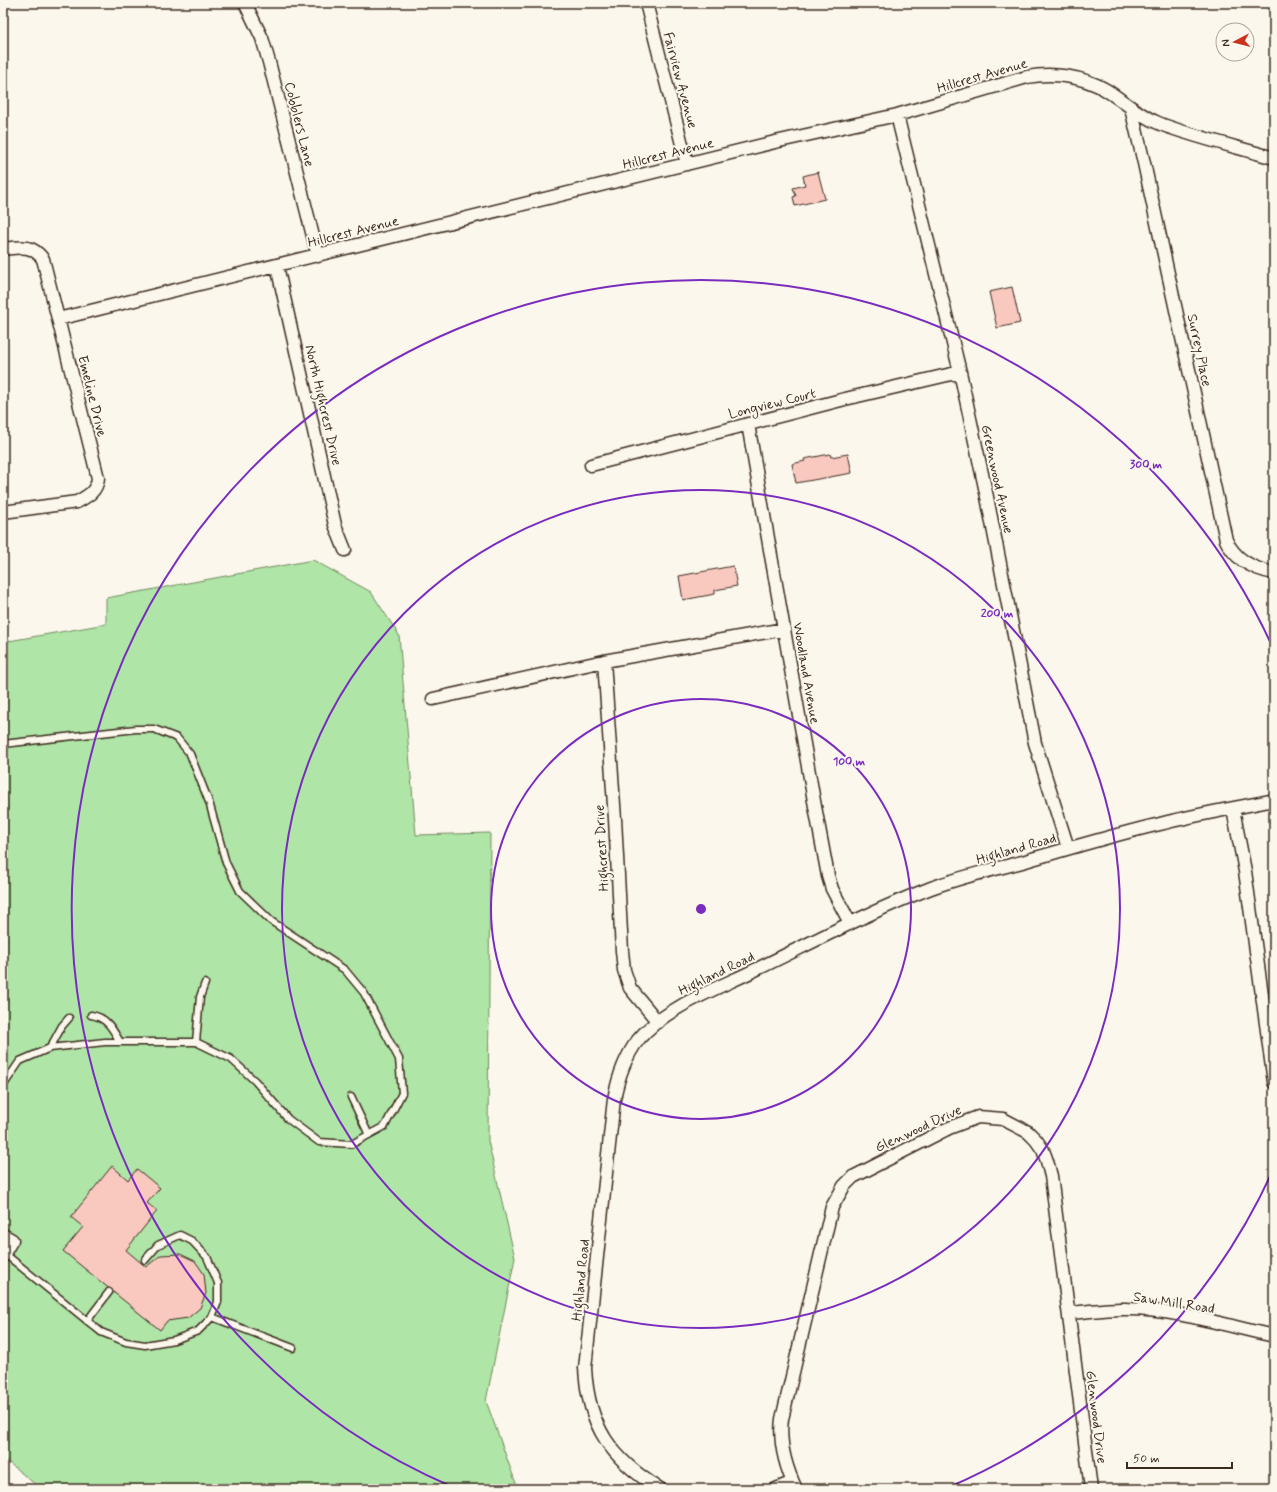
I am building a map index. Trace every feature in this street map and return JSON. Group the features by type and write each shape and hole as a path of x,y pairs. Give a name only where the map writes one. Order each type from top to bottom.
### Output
{"street":[{"name":"Cobblers Lane","path":"245,3 262,38 268,56 318,256"},
{"name":"Fairview Avenue","path":"646,3 687,164"},
{"name":"Hillcrest Avenue","path":"58,319 775,142 897,115 1042,74 1070,77 1088,82 1105,90 1131,108 1162,125 1274,158"},
{"name":"Surrey Place","path":"1131,108 1146,170 1226,540 1229,547 1237,557 1262,571 1274,573"},
{"name":"Greenwood Avenue","path":"897,115 960,372 987,497 1035,743 1068,848"},
{"name":"Emeline Drive","path":"3,249 22,246 31,248 39,253 44,259 97,472 97,483 94,491 78,502 3,512"},
{"name":"North Highcrest Drive","path":"277,266 335,525 345,550"},
{"name":"Longview Court","path":"591,465 845,399 960,372"},
{"name":"Woodland Avenue","path":"748,424 828,876 832,889 850,923"},
{"path":"433,699 604,662 784,629"},
{"name":"Highcrest Drive","path":"604,662 624,970 630,988 658,1022"},
{"name":"Highland Road","path":"660,1489 645,1480 626,1464 610,1447 598,1428 590,1408 587,1395 585,1368 614,1099 618,1079 638,1040 676,1008 850,923 933,887 1161,823 1274,800"},
{"path":"1233,809 1245,871 1274,1082"},
{"name":"Glenwood Drive","path":"794,1486 784,1454 781,1432 782,1419 832,1207 844,1186 853,1177 949,1128 978,1117 1003,1119 1028,1132 1043,1150 1047,1161 1051,1176 1091,1489"},
{"path":"3,1235 12,1240 3,1254"},
{"name":"Saw Mill Road","path":"1068,1313 1126,1309 1152,1311 1179,1315 1274,1336"},
{"path":"776,1489 794,1486"}],"lane":[{"path":"3,744 136,729 154,729 177,738 190,754 209,802 226,863 240,891 271,921 345,970 364,993 399,1059 402,1093 385,1126 352,1144 319,1142 288,1119 255,1081 231,1059 196,1042 105,1042 50,1048 20,1061 3,1086"},
{"path":"196,1042 200,997 205,983"},
{"path":"91,1015 98,1016 108,1023 120,1042"},
{"path":"50,1048 62,1026 69,1018"},
{"path":"351,1097 369,1135"},
{"path":"3,1254 101,1332 126,1342 145,1345 174,1340 198,1331 212,1318 218,1302 218,1283 207,1257 192,1241 180,1235 158,1245 145,1260"},
{"path":"87,1321 109,1292"},
{"path":"212,1318 293,1348"}],"green space":[{"path":"313,560 371,592 399,635 416,835 490,833 488,1141 515,1258 486,1401 518,1489 41,1489 3,1458 3,642 106,624 106,598"}],"building":[{"path":"818,172 825,199 795,206 793,197 796,196 793,188 805,185 803,176"},
{"path":"1012,287 1020,323 997,328 989,292"},
{"path":"830,454 831,457 848,454 852,473 796,483 792,464 805,461 804,459"},
{"path":"733,566 737,586 715,590 715,594 683,600 679,576"},
{"path":"112,1166 128,1180 137,1169 160,1188 147,1203 157,1211 126,1250 146,1267 161,1255 180,1254 195,1261 204,1274 206,1293 200,1308 188,1318 167,1321 160,1330 63,1251 83,1227 71,1217"}]}
